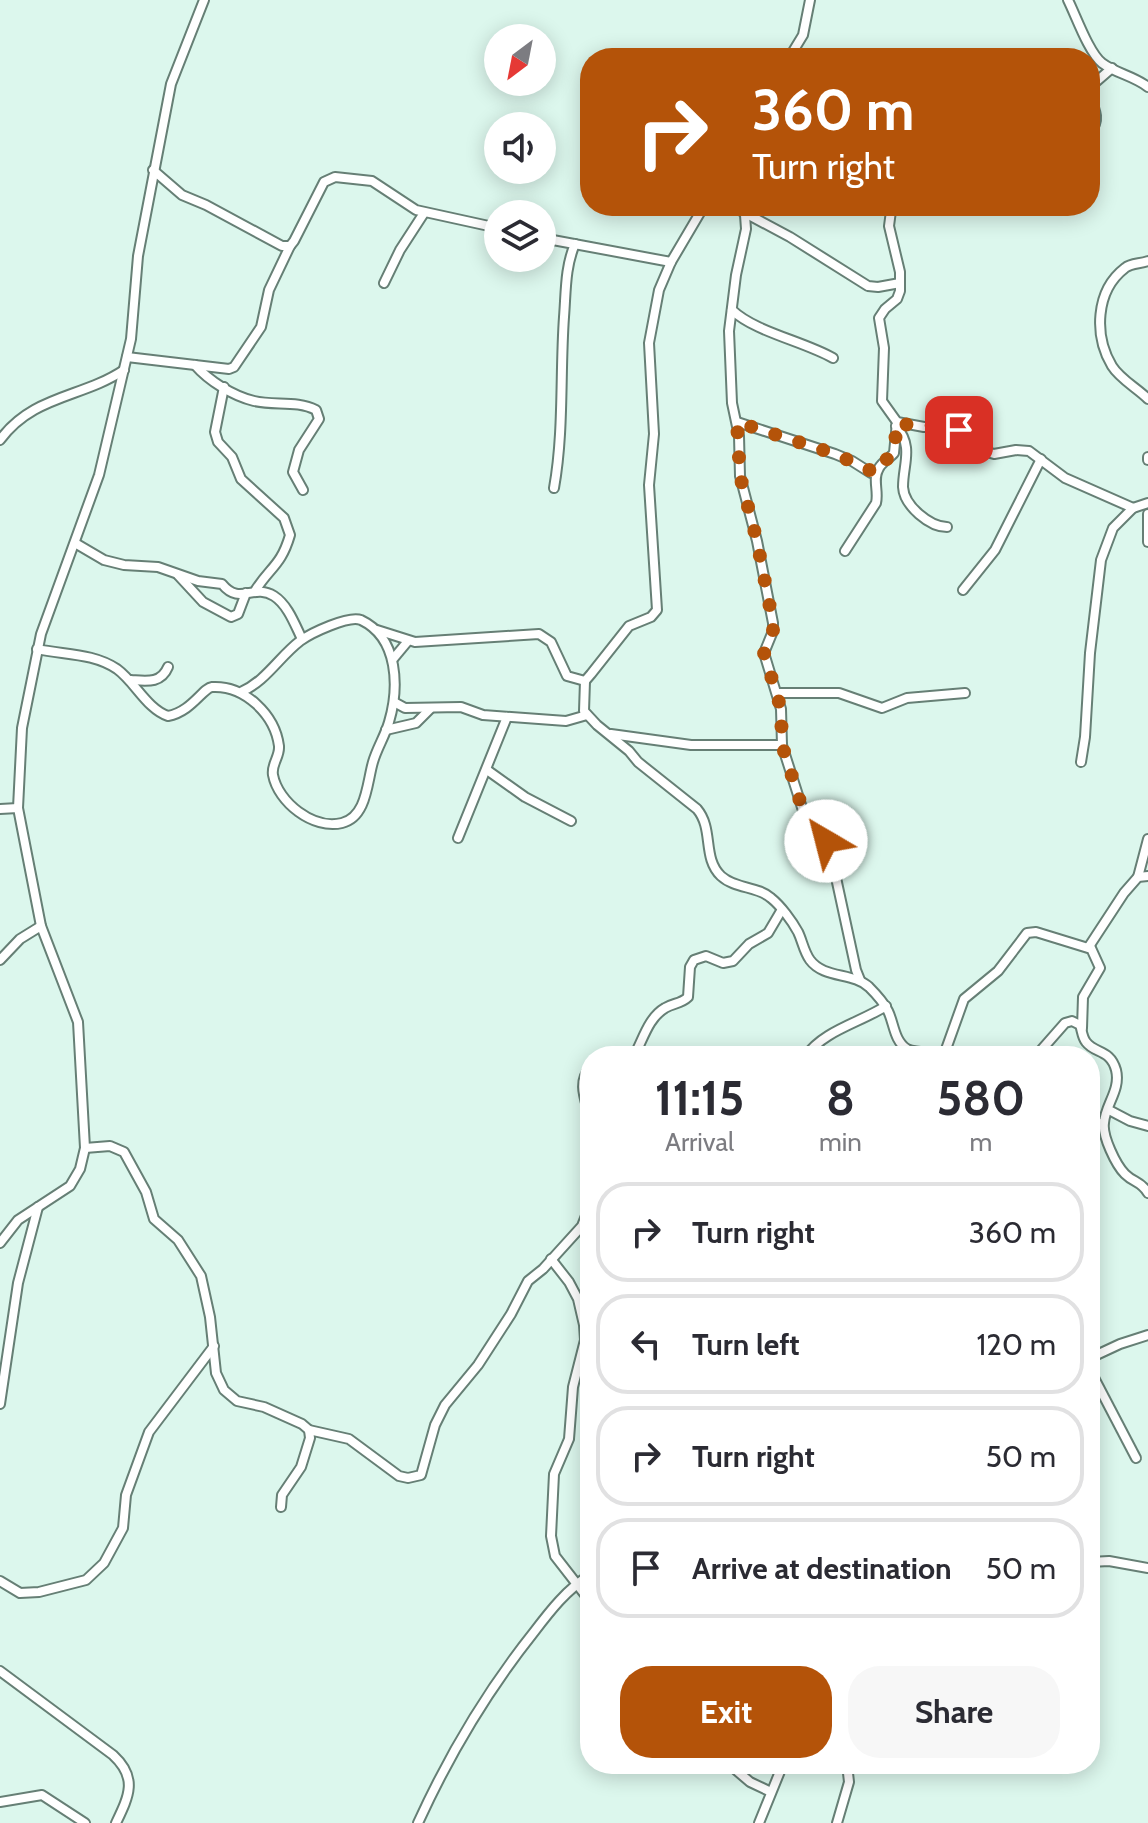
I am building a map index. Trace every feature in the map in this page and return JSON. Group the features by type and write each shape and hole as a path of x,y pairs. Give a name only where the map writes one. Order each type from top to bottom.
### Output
{"street":[{"path":"0,1243 18,1220 70,1186 80,1169 85,1148 78,1022 41,926 18,808 22,728 41,634 99,475 125,369 133,324 138,256 171,84 204,0"},
{"path":"795,48 803,35 810,0"},
{"path":"1068,0 1092,48"},
{"path":"1100,60 1148,87"},
{"path":"1100,78 1112,68"},
{"path":"153,170 182,195 282,246 290,246"},
{"path":"127,357 229,369 238,363 261,327 269,290 290,246 311,213 324,182 335,177 372,181 424,213 484,225"},
{"path":"384,283 400,250 424,213"},
{"path":"698,216 671,262 659,290 649,343 654,434 649,485 656,615 637,621 619,636 585,681 583,704 587,715 705,818 709,853 720,876 771,897 798,932 812,963 829,973 860,980"},
{"path":"745,216 746,229 732,310 732,403 737,422 740,476 773,623 764,653 778,693 782,745 805,817 821,833 830,850 856,970 860,980 886,1006 895,1034 904,1046"},
{"path":"747,216 790,237 868,286 900,283"},
{"path":"890,216 889,226 899,265 900,283 897,299 881,313 879,324 884,348 882,401 902,432 907,459 903,488 906,495 926,522 947,527"},
{"path":"556,241 671,262"},
{"path":"554,488 561,441 561,358 567,267 575,244"},
{"path":"1148,261 1127,266 1122,271 1102,301 1100,320 1113,367 1148,399"},
{"path":"732,310 747,322 815,347 833,358"},
{"path":"195,364 206,377 255,401 298,404 316,410 319,419 299,450 293,472 303,490"},
{"path":"0,440 29,411 108,380 125,369"},
{"path":"177,574 203,602 231,617 238,614 251,592 280,563 290,535 284,518 241,479 232,457 218,442 215,432 224,387"},
{"path":"737,422 835,454 876,473"},
{"path":"897,424 924,427 944,425 959,430 974,447 983,451 994,454 1023,450 1035,454 1065,478 1133,508"},
{"path":"845,551 876,503 876,473 894,453 897,424"},
{"path":"963,590 995,550 1041,459"},
{"path":"1081,762 1101,560 1113,528 1133,508 1148,503"},
{"path":"1148,514 1148,542"},
{"path":"75,543 104,560 158,567 198,581 222,584 232,594 270,594 280,601 302,639"},
{"path":"241,692 272,671 302,639 348,619 359,619 377,630 408,641 539,634 551,642 567,676 585,681"},
{"path":"37,649 96,658 119,670 155,709 168,716 191,707 207,688 241,692 262,710 276,737 279,752 273,771 284,797 296,810 324,823 344,823 360,808 394,702 393,659 377,630"},
{"path":"393,659 408,641"},
{"path":"131,680 156,681 162,678 168,667"},
{"path":"778,693 839,693 882,708 907,698 965,693"},
{"path":"394,702 405,708 461,707 483,715 566,721 587,715"},
{"path":"386,730 416,723 430,709"},
{"path":"458,838 507,717"},
{"path":"610,734 691,745 782,745"},
{"path":"487,770 525,797 571,821"},
{"path":"0,809 18,808"},
{"path":"1090,946 1112,907 1143,876 1148,839"},
{"path":"641,1046 656,1016 688,997 690,967 694,960 706,956 723,963 733,961 749,944 768,933 781,911"},
{"path":"0,960 20,939 41,926"},
{"path":"947,1046 964,999 998,971 1027,933 1036,932 1079,947 1090,946"},
{"path":"1090,946 1100,968 1083,997 1082,1028 1086,1042 1092,1046"},
{"path":"813,1046 886,1006"},
{"path":"1045,1046 1065,1023 1072,1021 1082,1028"},
{"path":"1100,1051 1115,1067 1117,1080 1103,1125"},
{"path":"1109,1110 1148,1126"},
{"path":"1100,1123 1122,1170 1134,1180 1145,1183 1148,1193"},
{"path":"85,1148 110,1146 127,1157 146,1192 154,1219 178,1240 201,1276 216,1373 230,1397 278,1413 309,1430 349,1439 399,1476 420,1476 435,1425 445,1405 478,1365 528,1281 580,1226"},
{"path":"0,1404 18,1283 38,1207"},
{"path":"551,1259 569,1282 580,1308"},
{"path":"1100,1353 1148,1335"},
{"path":"0,1581 20,1593 39,1592 86,1580 104,1563 123,1528 126,1495 149,1432 214,1345"},
{"path":"580,1362 571,1401 569,1439 555,1469 551,1536 555,1556 580,1588"},
{"path":"1100,1389 1136,1458"},
{"path":"281,1507 282,1495 301,1467 309,1442 309,1430"},
{"path":"1100,1561 1148,1568"},
{"path":"418,1823 441,1772 499,1676 554,1607 580,1581"},
{"path":"0,1671 125,1767 129,1787 125,1806 116,1823"},
{"path":"741,1774 771,1792"},
{"path":"759,1823 779,1774"},
{"path":"837,1823 849,1782 848,1774"},
{"path":"0,1802 42,1795 85,1823"}],"route":[{"path":"826,841 805,817 782,745 778,693 764,653 773,623 740,476 737,422 835,454 871,473 876,473 880,465 892,457 897,422 924,427 944,425 959,430"}]}
